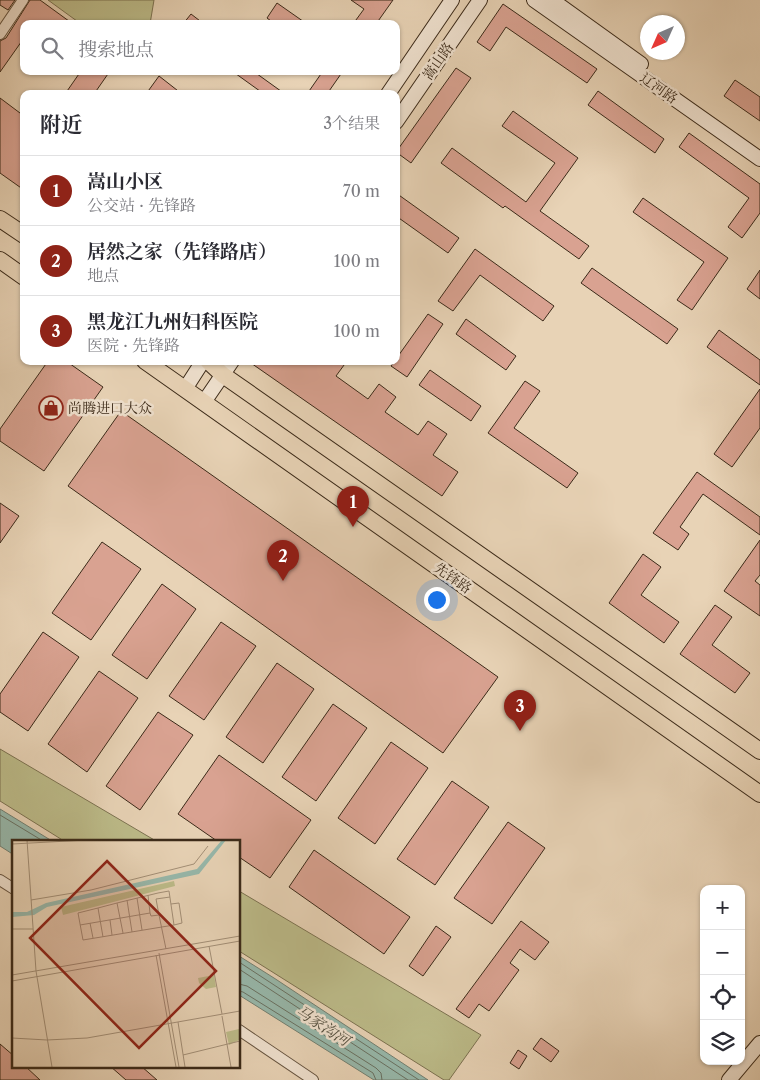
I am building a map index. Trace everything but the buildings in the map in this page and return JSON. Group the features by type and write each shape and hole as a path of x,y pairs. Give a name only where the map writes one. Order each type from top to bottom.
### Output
{"main road":[{"name":"嵩山路","path":"391,90 452,0"},
{"name":"嵩山路","path":"400,116 480,0"},
{"name":"辽河路","path":"534,0 760,159"},
{"name":"辽河路","path":"552,0 760,148"},
{"path":"0,219 20,232"},
{"path":"0,260 20,274"},
{"name":"先锋路","path":"151,365 760,794"},
{"path":"185,389 200,365"},
{"path":"204,402 228,368 760,751"},
{"path":"729,1080 760,1044"}],"street":[{"path":"0,34 23,0"},
{"path":"0,880 12,888"},
{"path":"240,1031 313,1080"}],"shaded area":[{"path":"48,0 154,0 151,20 76,20"},
{"path":"0,749 154,840 62,840 0,801"},
{"path":"240,892 481,1035 449,1080 444,1080 240,952"}],"water":[{"path":"0,809 50,840 12,840 12,854 0,846"},
{"name":"马家沟河","path":"240,957 428,1080 374,1080 240,996"}],"place":[{"name":"尚腾进口大众","path":"51,408"},
{"name":"嵩山小区","path":"353,527"},
{"name":"居然之家（先锋路店）","path":"283,581"},
{"name":"黑龙江九州妇科医院","path":"520,731"}]}
